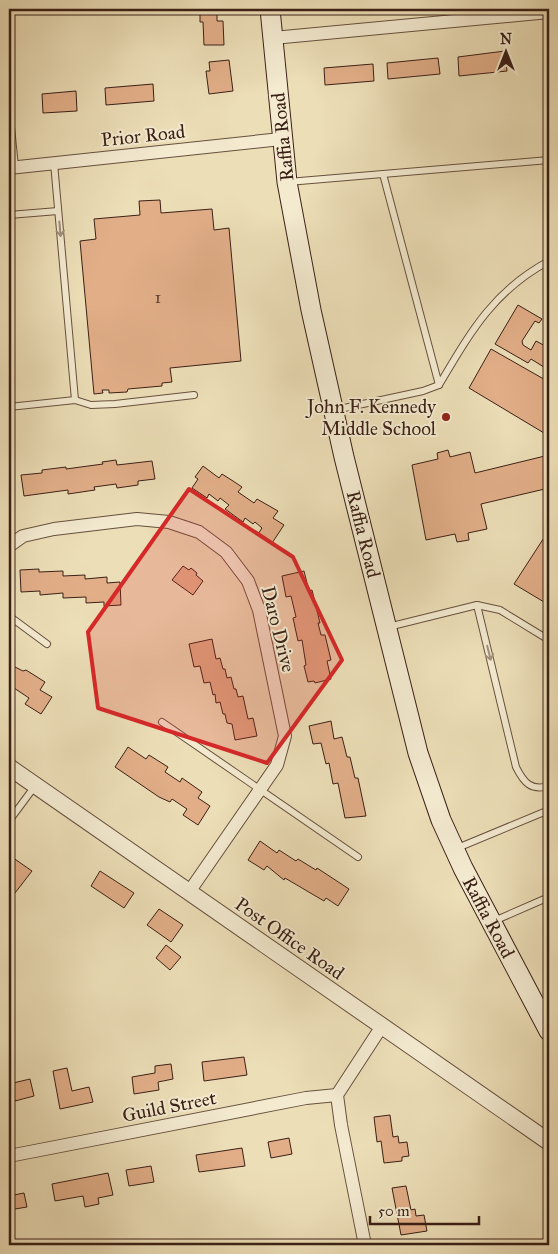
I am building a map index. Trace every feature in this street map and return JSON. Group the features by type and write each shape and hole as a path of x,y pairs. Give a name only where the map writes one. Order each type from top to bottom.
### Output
{"main road":[{"name":"Raffia Road","path":"270,9 281,139 287,182 311,310 418,753 441,820 454,849 549,1031"}],"street":[{"path":"273,38 549,12"},
{"name":"Prior Road","path":"12,168 281,139"},
{"name":"Daro Drive","path":"9,546 23,536 46,531 137,519 169,522 199,532 226,552 248,582 259,610 286,736 277,765 189,892"},
{"name":"Post Office Road","path":"9,767 549,1142"},
{"path":"365,1245 336,1095 382,1026"},
{"name":"Guild Street","path":"9,1156 306,1098 336,1095"}],"lane":[{"path":"9,107 12,168"},
{"path":"287,182 549,160"},
{"path":"54,163 75,400"},
{"path":"383,174 438,385"},
{"path":"9,215 58,211"},
{"path":"334,410 438,385 466,338 497,299 531,271 549,261"},
{"path":"9,407 75,400 90,405 115,404 194,395"},
{"path":"477,605 516,767 522,779 530,786 541,788 549,786"},
{"path":"387,627 477,605 500,610 549,640"},
{"path":"9,616 47,644"},
{"path":"162,722 358,857"},
{"path":"9,820 35,785"},
{"path":"454,849 549,810"},
{"path":"491,922 549,897"}],"highlighted area":[{"path":"189,489 293,557 342,660 267,763 98,708 88,632"}],"building":[{"path":"200,9 217,9 217,21 223,21 224,45 204,45 203,22 200,22"},
{"path":"547,48 549,48 549,69 548,69"},
{"path":"505,51 507,71 459,76 458,57"},
{"path":"438,58 440,74 388,79 387,63"},
{"path":"229,60 233,91 209,94 206,71 210,71 209,62"},
{"path":"373,64 374,81 325,85 324,68"},
{"path":"153,84 154,101 106,105 105,88"},
{"path":"76,91 77,111 43,113 42,94"},
{"path":"160,200 161,213 212,209 214,230 229,228 241,361 170,368 172,382 162,383 162,386 128,389 127,392 109,393 109,390 102,390 103,393 94,394 80,241 96,239 94,219 140,215 139,201"},
{"path":"518,305 542,319 539,323 535,321 522,341 523,345 531,350 536,341 549,348 549,365 547,369 531,359 528,363 495,344"},
{"path":"491,349 549,382 549,436 469,388"},
{"path":"448,450 450,457 470,452 475,473 549,455 549,488 481,504 487,529 468,533 469,540 457,542 455,534 426,540 412,465 438,459 437,453"},
{"path":"116,460 117,465 152,461 155,479 138,481 138,485 117,488 116,484 94,487 95,490 68,494 68,490 24,496 21,475 42,473 42,470 103,464 102,462"},
{"path":"203,466 219,478 222,474 242,487 238,492 254,503 257,499 278,511 273,518 284,525 272,543 258,534 262,528 255,522 253,524 245,518 243,522 225,509 229,505 220,498 218,501 209,494 207,498 192,488 198,479 195,477"},
{"path":"549,530 549,605 514,584"},
{"path":"183,566 189,570 191,568 203,581 193,595 172,580"},
{"path":"39,569 39,572 63,571 63,576 85,575 85,579 107,577 107,583 120,582 121,605 104,606 104,602 86,603 86,597 63,598 63,593 40,595 40,591 21,592 20,570"},
{"path":"304,571 309,591 312,590 321,635 325,635 331,660 327,661 331,679 315,683 314,681 308,682 304,666 306,665 302,640 298,641 293,618 296,617 291,596 286,597 282,576"},
{"path":"212,639 216,659 220,658 227,678 231,677 238,697 243,696 248,719 253,718 257,736 235,740 232,724 227,723 220,702 216,703 215,694 213,695 210,682 204,683 200,666 194,667 189,644"},
{"path":"9,664 23,671 26,670 45,682 40,690 52,697 41,714 25,704 29,698 14,688 12,692 9,690"},
{"path":"331,721 334,739 342,737 347,757 350,757 355,778 358,778 366,816 345,818 338,783 333,784 329,763 326,764 321,743 313,744 309,726"},
{"path":"128,747 146,759 149,755 168,767 165,772 180,782 182,778 202,792 198,798 210,806 198,825 183,815 187,809 172,799 170,802 159,797 115,767"},
{"path":"260,841 277,853 279,850 296,861 298,859 316,870 317,868 349,889 338,906 326,898 324,901 285,878 284,880 267,866 264,870 248,860"},
{"path":"9,855 32,871 15,893 9,889"},
{"path":"100,871 134,893 124,908 91,886"},
{"path":"159,909 183,925 171,942 147,925"},
{"path":"166,945 181,957 170,970 156,958"},
{"path":"244,1057 247,1075 204,1081 202,1062"},
{"path":"171,1064 173,1079 158,1082 159,1090 134,1094 132,1077 155,1073 155,1066"},
{"path":"67,1068 72,1091 89,1087 93,1102 60,1109 53,1071"},
{"path":"30,1079 34,1096 15,1101 14,1096 9,1097 9,1084"},
{"path":"9,1101 11,1101 14,1118 9,1119"},
{"path":"390,1115 393,1137 398,1136 399,1143 407,1142 409,1156 402,1157 402,1161 384,1163 381,1141 377,1142 374,1117"},
{"path":"289,1138 292,1154 271,1158 268,1142"},
{"path":"242,1148 245,1166 199,1172 196,1155"},
{"path":"151,1166 154,1182 129,1186 126,1170"},
{"path":"108,1173 113,1195 98,1198 99,1204 85,1207 83,1196 55,1201 52,1184"},
{"path":"406,1186 411,1210 415,1209 416,1216 424,1215 427,1231 401,1235 392,1188"},
{"path":"24,1193 27,1207 9,1210 9,1196"}],"place":[{"name":"John F. Kennedy Middle School","path":"446,417"}]}
